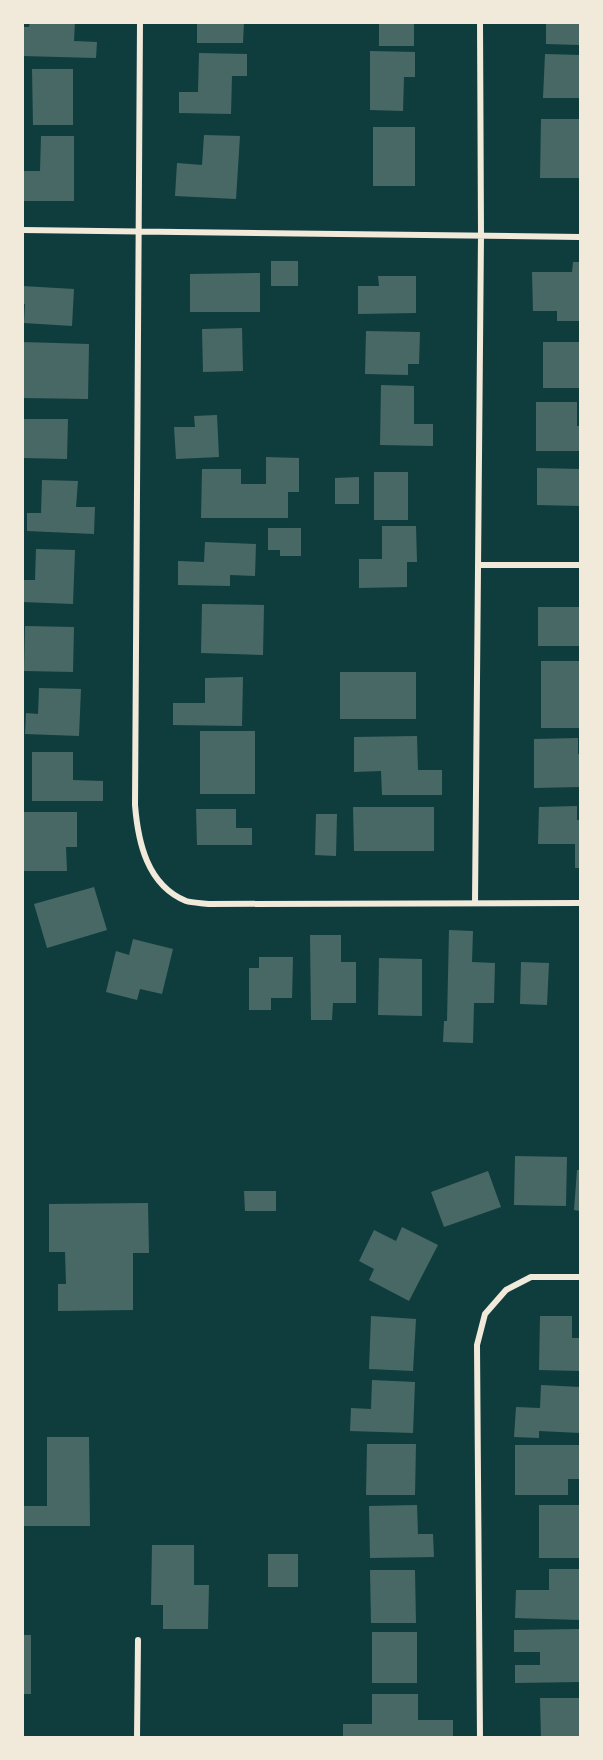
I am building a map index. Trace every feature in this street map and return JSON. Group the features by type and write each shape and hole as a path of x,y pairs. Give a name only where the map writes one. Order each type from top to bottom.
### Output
{"street":[{"path":"140,22 135,805 137,829 144,854 153,873 171,892 187,902 209,904 580,903"},
{"path":"476,903 481,235 480,22"},
{"path":"22,230 580,237"},
{"path":"478,565 580,565"},
{"path":"480,1737 477,1345 485,1314 506,1290 531,1277 580,1276"},
{"path":"137,1737 138,1640"}],"building":[{"path":"30,22 75,22 74,41 97,42 96,58 22,56 22,27 29,27"},
{"path":"197,22 244,22 243,43 197,43"},
{"path":"379,22 414,22 414,46 379,46"},
{"path":"546,22 580,22 580,45 546,44"},
{"path":"370,51 415,52 415,77 404,77 403,111 370,110"},
{"path":"199,53 247,54 247,76 232,76 231,114 179,113 179,92 198,92"},
{"path":"545,54 580,55 580,98 543,98"},
{"path":"32,69 73,69 73,125 33,125"},
{"path":"541,119 580,119 580,178 540,178"},
{"path":"373,127 415,127 415,186 373,186"},
{"path":"204,135 240,136 236,199 175,196 177,163 202,165"},
{"path":"41,136 74,136 74,201 22,201 22,171 40,171"},
{"path":"271,261 298,261 298,286 271,286"},
{"path":"573,262 580,262 580,321 557,321 557,311 533,311 532,272 572,272"},
{"path":"260,273 260,312 190,312 190,274"},
{"path":"378,276 416,276 416,313 358,314 358,286 379,286"},
{"path":"22,286 74,289 72,326 24,323 25,304 22,303"},
{"path":"242,328 243,371 203,372 202,329"},
{"path":"366,331 420,332 419,364 408,364 408,375 365,374"},
{"path":"22,342 89,344 88,399 22,398"},
{"path":"543,342 580,342 580,388 543,388"},
{"path":"381,385 414,386 414,424 433,424 433,446 380,445"},
{"path":"536,402 577,402 580,451 536,451"},
{"path":"217,415 219,457 176,459 174,427 195,427 194,416"},
{"path":"24,419 68,419 67,459 24,458"},
{"path":"266,457 299,458 299,492 288,492 288,518 201,518 202,469 241,469 241,484 266,484"},
{"path":"537,468 580,469 580,506 537,505"},
{"path":"374,472 408,472 408,520 374,520"},
{"path":"359,477 359,504 335,504 335,478"},
{"path":"42,480 78,481 76,507 95,507 94,534 27,531 27,513 41,513"},
{"path":"382,526 416,526 417,562 407,562 407,587 359,588 359,559 382,559"},
{"path":"268,528 301,528 301,556 280,556 280,550 268,550"},
{"path":"205,542 256,544 255,576 230,575 230,586 178,585 178,561 204,562"},
{"path":"36,549 75,550 73,604 22,602 22,580 35,580"},
{"path":"202,604 264,605 263,655 201,653"},
{"path":"538,607 580,607 580,646 538,646"},
{"path":"25,626 74,627 73,672 24,671"},
{"path":"541,661 580,661 580,728 541,728"},
{"path":"340,672 416,672 416,719 340,719"},
{"path":"243,677 242,726 173,725 173,703 205,703 205,678"},
{"path":"39,688 81,689 79,736 25,734 26,713 38,714"},
{"path":"200,731 255,731 255,794 200,794"},
{"path":"417,736 418,770 442,770 442,795 382,795 381,771 354,772 354,737"},
{"path":"578,738 580,787 534,788 534,739"},
{"path":"32,752 73,752 73,780 103,781 103,801 32,801"},
{"path":"577,806 577,820 580,820 580,868 575,868 575,844 538,844 539,807"},
{"path":"353,807 434,807 434,851 354,851"},
{"path":"196,809 236,809 236,828 252,828 252,845 197,845"},
{"path":"22,812 77,812 77,847 66,847 67,871 24,871"},
{"path":"316,814 337,814 336,856 315,855"},
{"path":"94,887 107,930 47,948 34,904"},
{"path":"449,930 473,931 472,962 495,963 494,1003 474,1003 473,1043 443,1042 444,1021 447,1021"},
{"path":"310,935 341,935 341,962 356,962 356,1003 333,1003 332,1020 311,1020"},
{"path":"133,939 173,949 162,994 140,989 137,1000 106,992 116,951 129,955"},
{"path":"259,957 293,957 292,998 271,998 271,1010 249,1010 249,968 259,968"},
{"path":"379,958 422,959 422,1016 378,1015"},
{"path":"521,962 549,963 547,1005 520,1004"},
{"path":"515,1156 567,1157 566,1206 514,1205"},
{"path":"577,1170 580,1170 580,1211 574,1210"},
{"path":"488,1171 501,1207 444,1227 431,1192"},
{"path":"244,1191 276,1191 276,1211 245,1211"},
{"path":"148,1203 149,1253 133,1253 133,1310 58,1311 58,1284 66,1284 65,1252 49,1252 49,1204"},
{"path":"402,1227 438,1245 409,1301 369,1280 374,1269 359,1261 374,1230 396,1241"},
{"path":"371,1316 416,1319 413,1371 369,1369"},
{"path":"540,1316 572,1316 572,1338 580,1338 580,1371 539,1370"},
{"path":"372,1380 415,1382 413,1433 350,1431 351,1408 371,1409"},
{"path":"541,1385 580,1387 580,1433 539,1431 539,1438 514,1437 516,1407 540,1408"},
{"path":"47,1437 89,1437 90,1526 22,1526 22,1506 47,1506"},
{"path":"367,1444 416,1444 415,1495 366,1495"},
{"path":"515,1445 580,1445 580,1479 568,1479 568,1495 515,1495"},
{"path":"417,1505 418,1534 433,1534 434,1557 370,1558 369,1506"},
{"path":"539,1505 580,1505 580,1558 539,1558"},
{"path":"152,1545 194,1545 194,1585 209,1585 208,1629 163,1629 163,1605 151,1605"},
{"path":"268,1554 298,1554 298,1587 268,1587"},
{"path":"549,1569 580,1569 580,1620 515,1618 516,1590 549,1590"},
{"path":"370,1570 415,1570 416,1623 371,1623"},
{"path":"580,1629 580,1682 515,1683 515,1665 540,1665 540,1652 514,1652 514,1630"},
{"path":"372,1632 417,1632 417,1683 372,1683"},
{"path":"22,1635 31,1635 31,1694 22,1694"},
{"path":"372,1694 418,1694 418,1720 453,1720 453,1738 343,1738 343,1724 372,1724"},
{"path":"540,1698 580,1698 580,1738 541,1738"}]}
